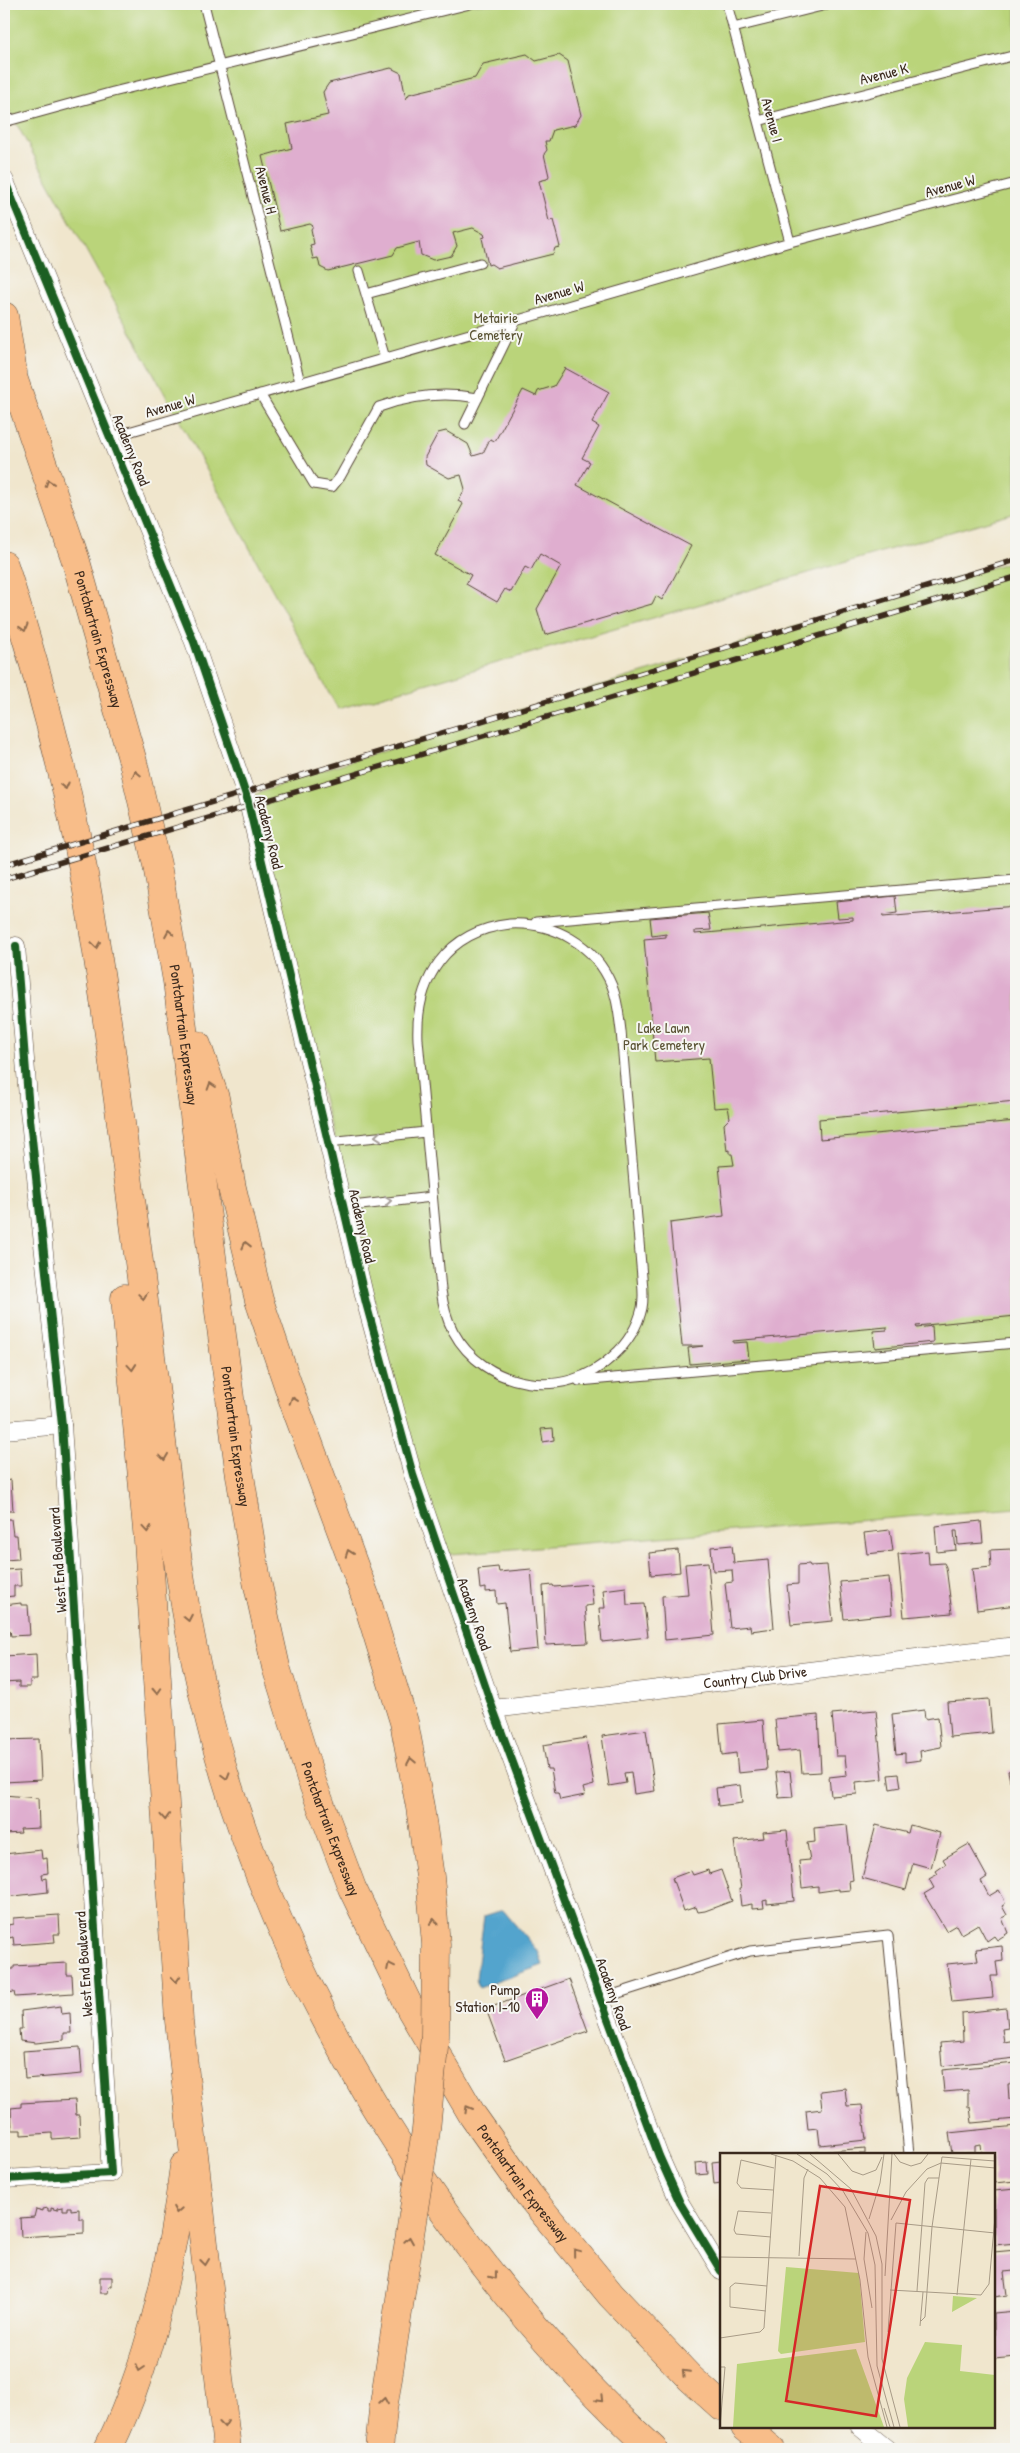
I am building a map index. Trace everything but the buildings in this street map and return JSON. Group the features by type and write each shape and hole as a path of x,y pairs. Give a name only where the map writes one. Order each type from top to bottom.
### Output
{"highway":[{"name":"Pontchartrain Expressway","path":"4,316 9,368 75,558 133,762 157,865 177,981 239,1468 257,1581 276,1668 311,1779 348,1879 411,2010 478,2124 529,2195 611,2295 690,2378 720,2405"},
{"path":"4,565 28,642 66,790 94,930 173,1528 204,1696 232,1795 268,1896 312,1996 349,2063 426,2185 464,2238 563,2360 617,2416 653,2449"},
{"path":"177,981 215,1098 232,1188 259,1300 295,1406 366,1598 404,1722 424,1834 436,1944 435,2036 426,2130 383,2410 379,2449"},
{"path":"114,1074 124,1282 148,1540 170,1906 189,2127 227,2449"},
{"path":"108,2449 123,2419 154,2327 180,2199 189,2127"},
{"path":"746,2428 771,2449"}],"street":[{"name":"Academy Road","path":"4,179 194,642 247,798 366,1303 413,1475 492,1709 659,2156 680,2203 720,2269"},
{"name":"West End Boulevard","path":"4,2179 111,2173 62,1425 29,1110 16,946"},
{"path":"4,1430 62,1425"},
{"name":"Country Club Drive","path":"492,1709 1016,1646"},
{"path":"861,2428 887,2449"}],"lane":[{"name":"Avenue H","path":"204,4 300,382"},
{"path":"4,122 470,4"},
{"name":"Avenue I","path":"727,4 790,242"},
{"path":"733,28 830,4"},
{"name":"Avenue K","path":"758,121 1016,55"},
{"name":"Avenue W","path":"111,436 790,242 1016,183"},
{"path":"366,294 480,263"},
{"path":"359,271 385,358"},
{"path":"465,424 516,320"},
{"path":"260,394 314,484 332,487 340,477 379,407 404,398 452,393 478,398"},
{"path":"1016,880 493,927 462,941 436,965 424,988 417,1021 443,1305 448,1322 462,1345 488,1368 511,1380 538,1384 1016,1343"},
{"path":"518,924 544,927 560,932 575,941 595,958 613,987 618,1004 621,1031 642,1277 642,1307 628,1339 610,1359 589,1374 564,1382"},
{"path":"328,1142 426,1132"},
{"path":"343,1207 432,1197"},
{"path":"600,1999 750,1951 888,1935 908,2153"}],"green space":[{"name":"Metairie Cemetery","path":"4,4 1016,4 1016,513 338,709 4,101"},
{"name":"Lake Lawn Park Cemetery","path":"1016,560 1016,1508 439,1555 247,798 308,774"}],"water":[{"path":"503,1910 539,1953 543,1965 479,1988 476,1979 484,1916"}],"railway":[{"path":"4,865 1016,560"},
{"path":"4,879 1016,577"}],"cycle path":[{"path":"4,179 194,642 247,798 366,1303 413,1475 493,1709 659,2156 680,2203 720,2269"},
{"path":"4,2179 111,2173 62,1425 29,1110 16,946"}],"place":[{"name":"Pump Station I-10","path":"537,2020"}]}
